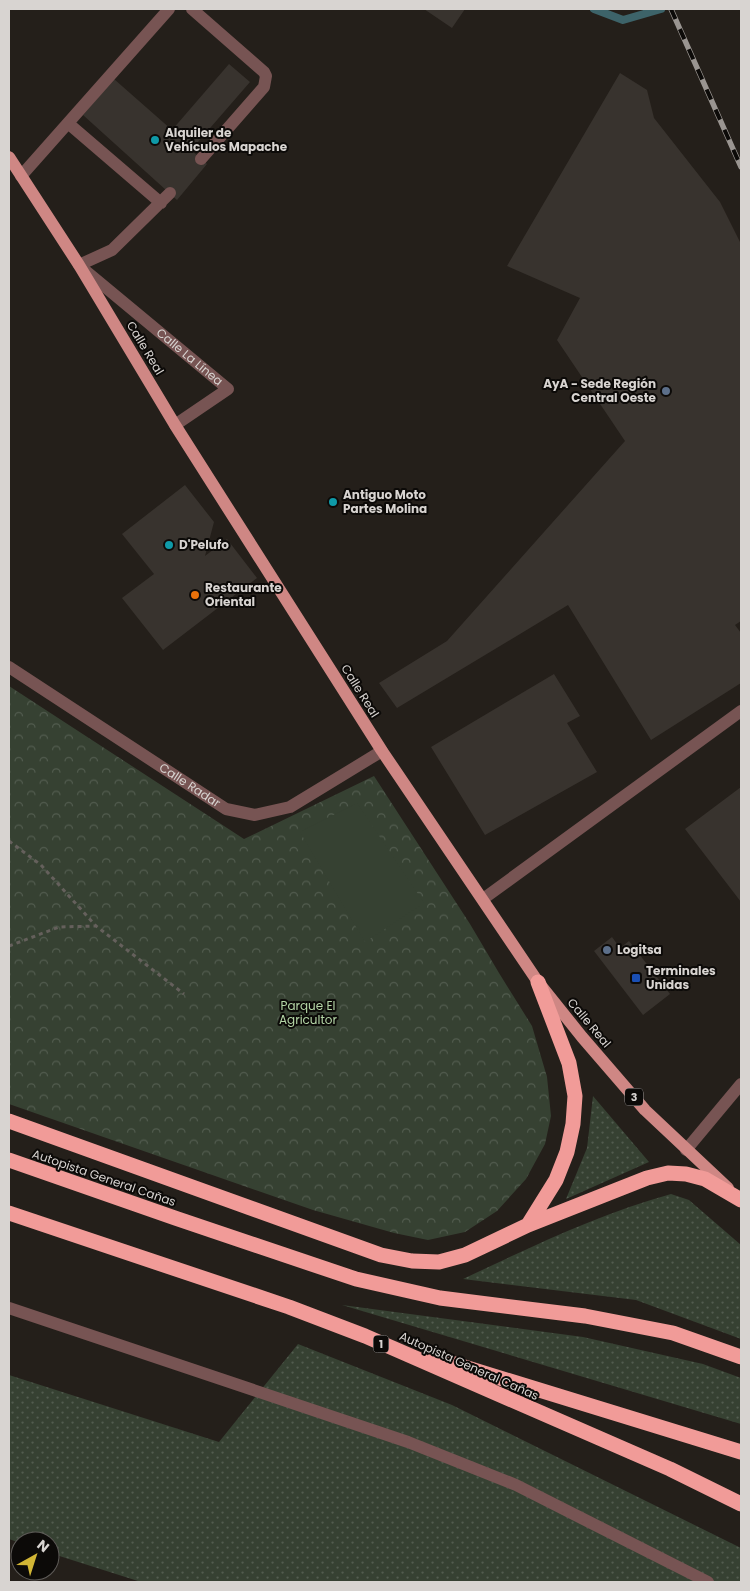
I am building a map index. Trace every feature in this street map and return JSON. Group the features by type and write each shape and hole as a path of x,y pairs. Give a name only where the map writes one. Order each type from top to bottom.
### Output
{"highway":[{"path":"528,1225 556,1180 567,1152 573,1124 575,1096 569,1063 538,982"},
{"path":"9,1121 381,1255 412,1260 439,1262 464,1255 528,1225 647,1178 668,1173 686,1174 705,1179 741,1200"},
{"name":"Autopista General Cañas","path":"9,1160 356,1279 440,1298 585,1316 673,1333 741,1357"},
{"name":"Autopista General Cañas","path":"9,1213 288,1307 365,1336 670,1469 741,1504"},
{"path":"365,1336 741,1452"}],"main road":[{"name":"Calle Real","path":"9,157 80,266 175,425 382,751 538,982 582,1037 645,1110 741,1200"}],"street":[{"path":"21,176 169,9"},
{"path":"192,9 264,72 266,76 264,87 201,159"},
{"path":"68,124 160,203"},
{"path":"80,266 112,250 170,194"},
{"name":"Calle La Línea","path":"80,266 228,389 175,425"},
{"name":"Calle Radar","path":"9,666 226,808 255,815 290,807 382,751"},
{"path":"483,900 741,711"},
{"path":"686,1150 741,1084"},
{"path":"9,1308 470,1465 516,1484 708,1582"}],"path":[{"path":"9,842 41,865 96,926 184,994"},
{"path":"9,946 59,927 96,926"}],"green space":[{"name":"Parque El Agricultor","path":"9,686 244,839 374,776 470,924 532,1026 547,1077 551,1116 545,1144 526,1179 497,1211 465,1232 428,1240 394,1233 313,1210 9,1104"},
{"path":"357,803 424,903 365,942 300,832"},
{"path":"593,1096 649,1162 566,1199 587,1148"},
{"path":"671,1194 689,1200 741,1245 741,1339 636,1300 463,1279 591,1221"},
{"path":"342,1305 583,1337 703,1364 741,1378 741,1424"},
{"path":"298,1344 452,1405 741,1548 741,1582 141,1582 60,1556 60,1531 10,1531 9,1539 9,1375 219,1442"}],"building":[{"path":"424,9 465,9 452,28"},
{"name":"Alquiler de Vehículos Mapache","path":"229,64 250,82 191,150 207,164 177,200 83,115 114,79 172,130"},
{"name":"AyA - Sede Región Central Oeste","path":"620,73 647,90 654,118 720,202 741,244 741,621 735,625 741,633 741,683 651,740 568,605 397,708 379,683 447,641 625,441 557,340 580,298 507,266"},
{"path":"185,485 214,522 205,556 227,539 257,578 163,650 122,598 154,574 122,534"},
{"path":"554,674 580,716 567,723 597,772 485,835 431,747"},
{"path":"741,787 741,902 685,829"},
{"name":"Terminales Unidas","path":"612,937 620,948 629,941 670,994 643,1015 594,951"}],"waterway":[{"path":"594,9 623,20 661,9"}],"railway":[{"path":"671,9 741,167"}],"place":[{"name":"Alquiler de Vehículos Mapache","path":"155,140"},
{"name":"AyA - Sede Región Central Oeste","path":"666,391"},
{"name":"Antiguo Moto Partes Molina","path":"333,502"},
{"name":"D'Pelufo","path":"169,545"},
{"name":"Restaurante Oriental","path":"195,595"},
{"name":"Logitsa","path":"607,950"},
{"name":"Terminales Unidas","path":"636,978"}]}
